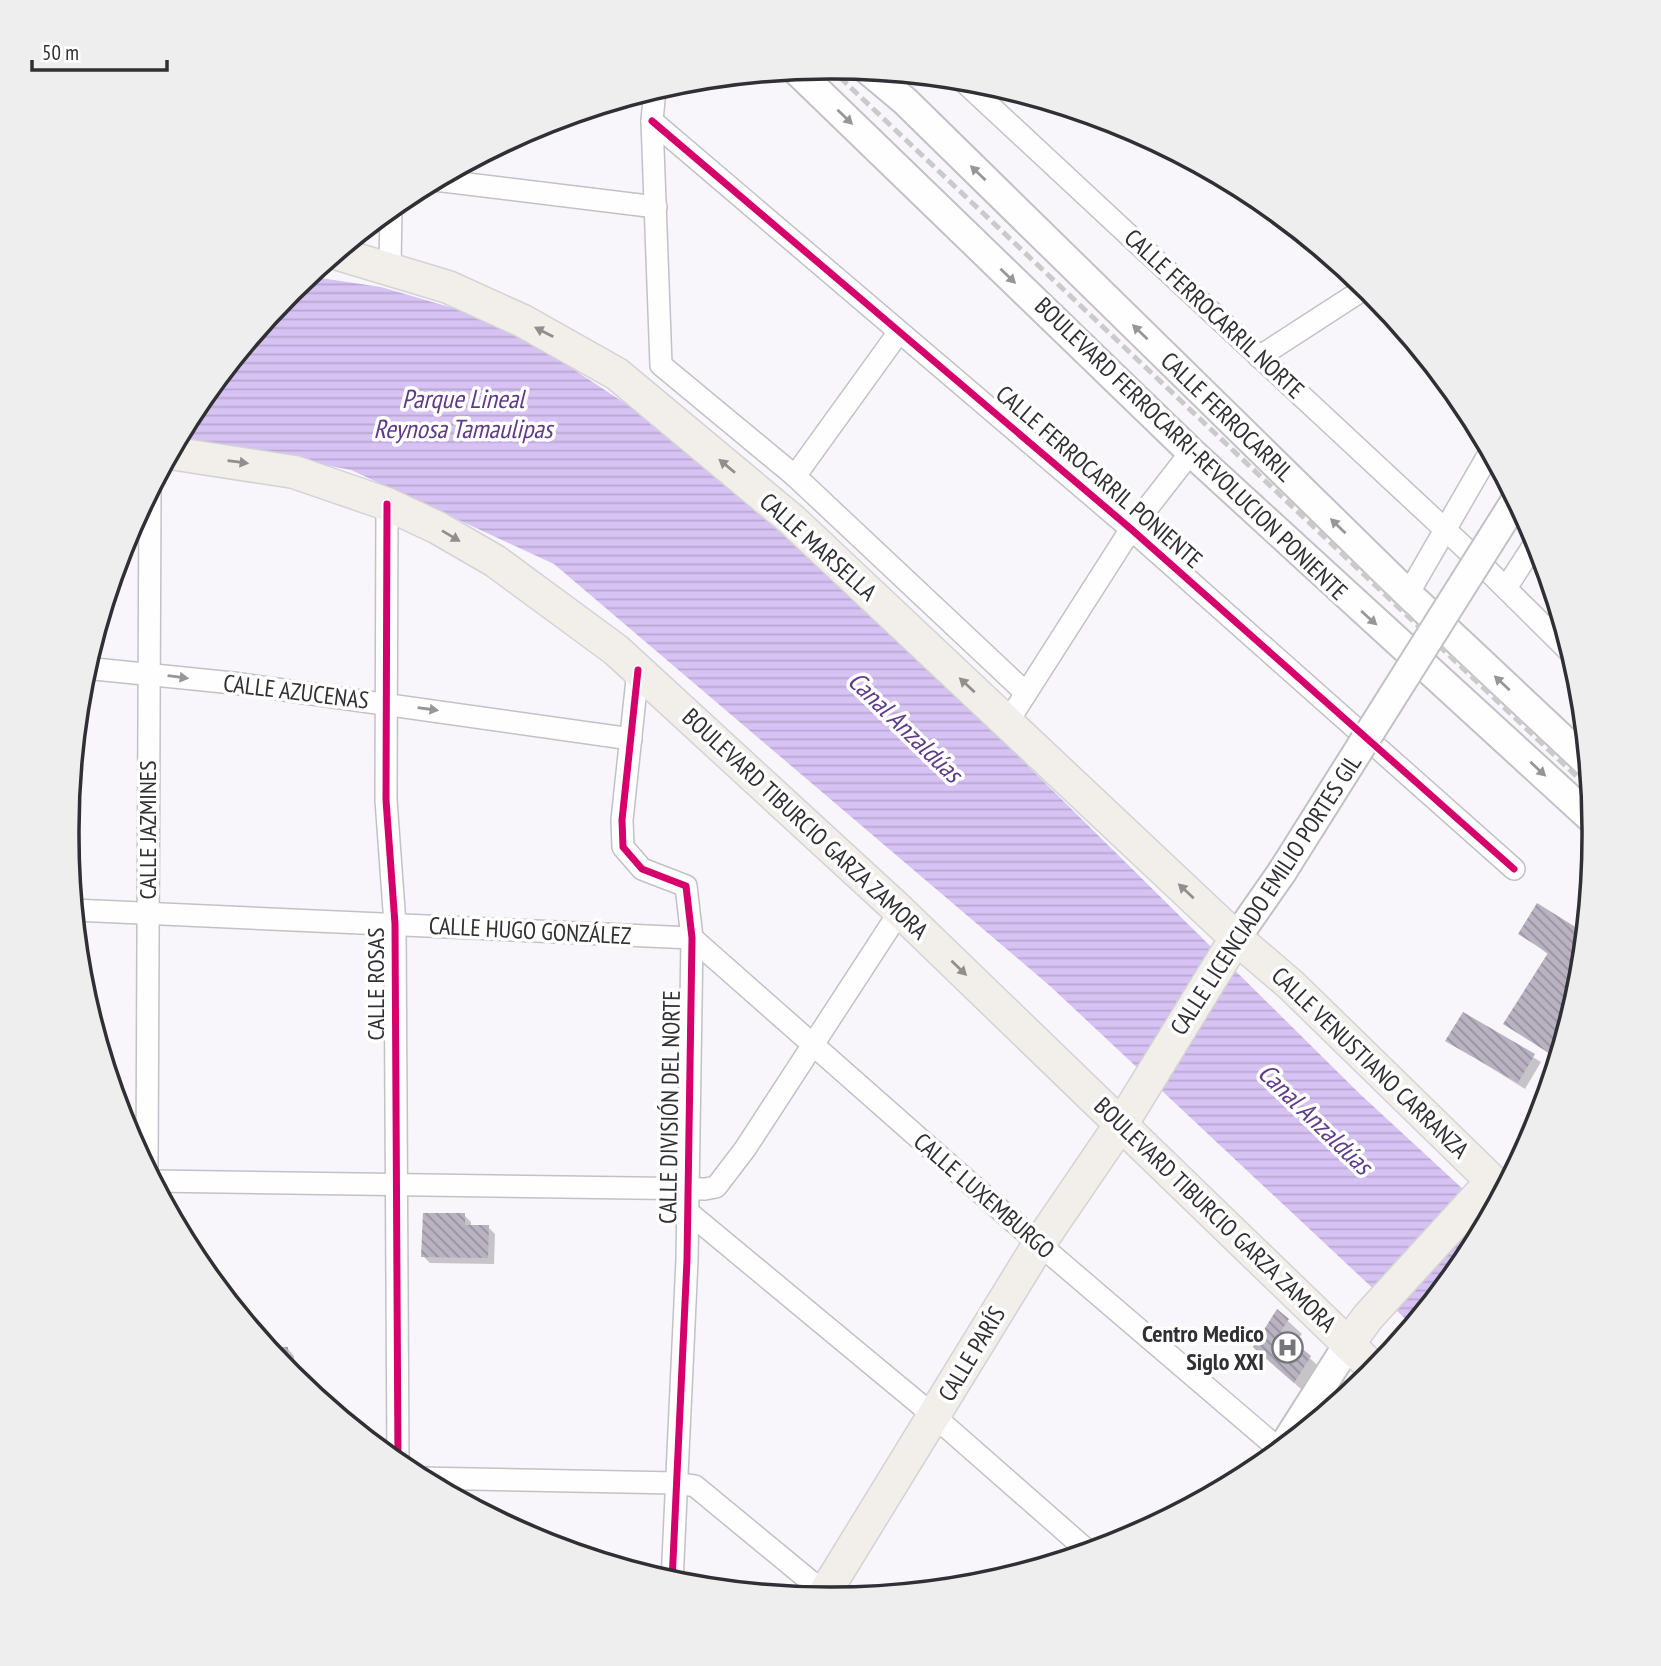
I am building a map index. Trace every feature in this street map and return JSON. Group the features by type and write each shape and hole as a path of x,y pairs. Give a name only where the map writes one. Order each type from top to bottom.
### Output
{"main road":[{"name":"CALLE MARSELLA","path":"346,256 448,287 523,321 617,374 792,520 1007,723 1230,947"},
{"name":"BOULEVARD TIBURCIO GARZA ZAMORA","path":"179,454 294,472 387,504 438,528 495,561 638,670 1125,1119 1359,1330 1377,1351"},
{"name":"CALLE LICENCIADO EMILIO PORTES GIL","path":"1125,1119 1230,947"},
{"name":"CALLE VENUSTIANO CARRANZA","path":"1230,947 1291,985 1492,1188"},
{"name":"CALLE PARÍS","path":"832,1587 1039,1244 1125,1119"},
{"path":"1370,1358 1359,1330 1492,1188"}],"street":[{"name":"BOULEVARD FERROCARRI-REVOLUCION PONIENTE","path":"806,79 1191,452 1582,810"},
{"name":"CALLE FERROCARRIL","path":"880,80 905,101 1408,594 1578,754"},
{"name":"CALLE FERROCARRIL NORTE","path":"976,93 1506,589"},
{"path":"654,100 652,121 661,365 795,476 1026,693"},
{"name":"CALLE FERROCARRIL PONIENTE","path":"652,121 1131,528 1514,869"},
{"path":"450,182 656,207"},
{"path":"390,268 391,221"},
{"path":"1259,356 1356,294"},
{"path":"795,476 899,332"},
{"path":"1007,723 1131,528 1191,452"},
{"path":"1408,594 1447,531 1485,461"},
{"name":"CALLE ROSAS","path":"387,504 389,704 386,800 395,925 398,1450"},
{"name":"CALLE LICENCIADO EMILIO PORTES GIL","path":"1230,947 1282,872 1510,509"},
{"name":"CALLE JAZMINES","path":"147,1148 150,512"},
{"path":"1529,553 1506,589 1558,640"},
{"name":"CALLE AZUCENAS","path":"96,669 149,673 389,704 631,739"},
{"name":"CALLE DIVISIÓN DEL NORTE","path":"638,670 622,820 623,847 642,869 686,886 692,938 689,1187 672,1570"},
{"name":"CALLE HUGO GONZÁLEZ","path":"83,910 692,938"},
{"path":"163,1181 716,1186 729,1173 900,911"},
{"name":"CALLE LUXEMBURGO","path":"692,938 1039,1244 1274,1442"},
{"path":"688,1212 934,1416 1080,1544"},
{"path":"1299,1423 1359,1330"},
{"path":"441,1478 676,1483 695,1486 814,1587"}],"water":[{"name":"Parque Lineal Reynosa Tamaulipas","path":"321,278 381,287 501,322 678,438 792,533 1361,1095 1484,1208 1427,1293 1406,1319 1050,986 554,564 351,470 189,439 234,373 265,335"}],"building":[{"path":"1537,903 1577,928 1568,982 1549,1053 1503,1024 1548,953 1518,934"},
{"path":"1463,1012 1535,1054 1518,1083 1445,1041"},
{"path":"423,1213 465,1213 465,1225 489,1225 488,1258 421,1257"},
{"path":"1277,1309 1289,1319 1281,1331 1311,1356 1294,1383 1253,1347"},
{"path":"280,1347 288,1347 288,1355"}],"railway":[{"path":"842,79 1581,780"}],"cycle path":[{"path":"652,121 1131,529 1514,869"},
{"path":"387,504 386,800 395,924 398,1450"},
{"path":"638,670 622,820 623,847 642,869 686,886 692,938 687,1260 673,1570"}],"place":[{"name":"Centro Medico Siglo XXI","path":"1287,1348"}],"water label":[{"name":"Canal Anzaldúas","path":"905,727"},
{"name":"Canal Anzaldúas","path":"1315,1119"}]}
